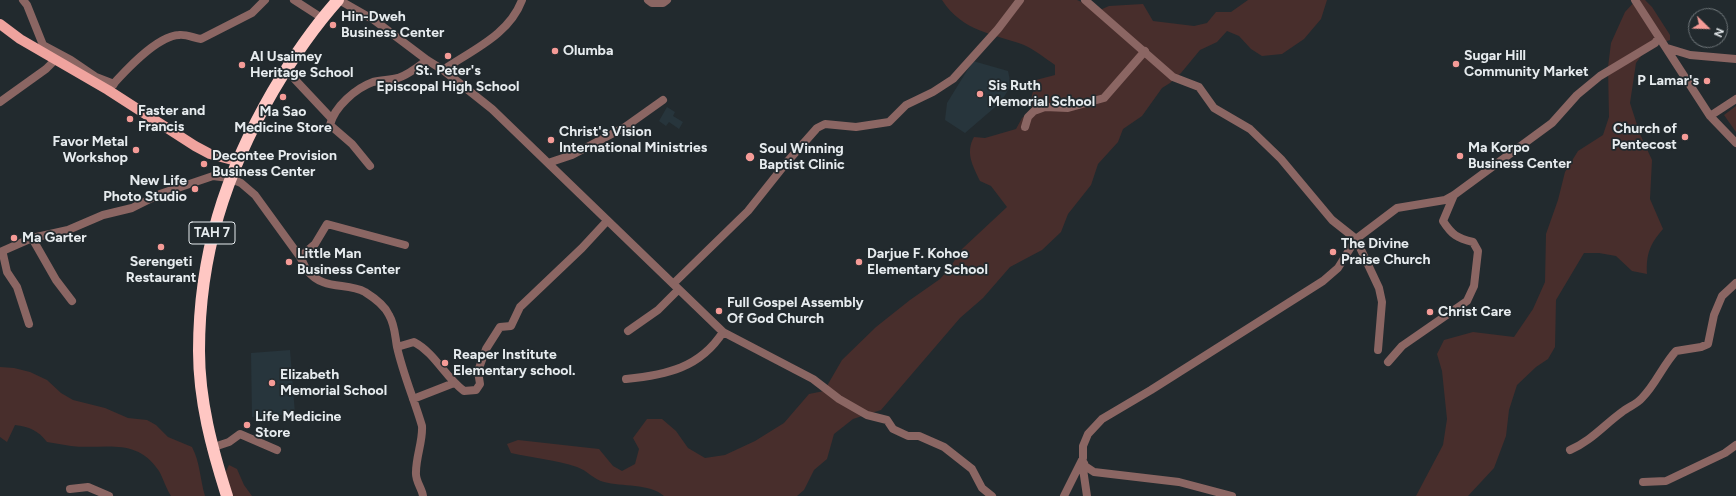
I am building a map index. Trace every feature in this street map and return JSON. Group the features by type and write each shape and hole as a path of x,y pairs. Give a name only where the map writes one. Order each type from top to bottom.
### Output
{"highway":[{"name":"TAH 7","path":"227,496 211,448 203,398 199,352 203,281 213,229 229,178 255,122 286,70 322,18 338,0"}],"main road":[{"path":"0,24 55,60 111,87 210,154 236,161"}],"street":[{"path":"27,2 43,45 71,60 111,87 148,51 160,42 181,34 201,39 252,13 265,0"},
{"path":"294,0 322,18"},
{"path":"338,0 374,20 427,60 443,70 492,109 723,332 813,379 839,399 867,415 886,420 893,429 908,436 919,436 944,447 972,469 982,488 992,496"},
{"path":"443,70 490,40 516,14 522,0"},
{"path":"648,0 652,3 663,4 667,0"},
{"path":"628,331 658,310 676,287 748,210 817,128 826,124 856,127 889,122 906,104 933,92 953,79 998,29 1020,0"},
{"path":"1085,0 1173,77 1199,87 1214,108 1250,129 1281,159 1332,220 1356,239 1379,288 1382,302 1378,350"},
{"path":"1635,0 1710,116 1736,143"},
{"path":"1087,496 1083,470 1083,446 1088,434 1102,419 1151,390 1323,281 1338,268 1356,239 1397,208 1445,200 1454,195 1552,123 1577,95 1594,80 1655,43 1659,37"},
{"path":"1667,48 1690,55 1736,59"},
{"path":"1025,127 1028,117 1034,111 1045,107 1068,108 1104,98 1144,51"},
{"path":"0,102 46,69 55,60"},
{"path":"370,166 352,144 330,125 332,119 337,110 356,91 372,83 398,78 416,69 427,60"},
{"path":"286,70 332,119"},
{"path":"1710,116 1736,99"},
{"path":"548,163 572,155 625,127 663,100"},
{"path":"0,253 32,238 68,230 103,215 132,208 160,194 192,182 213,176 229,178 241,183 255,195 300,257 306,269 321,281 329,285 354,288 364,292 377,301 389,313 394,326 397,347 422,426 422,438 418,449 416,473 423,496"},
{"path":"1388,362 1402,346 1466,301 1474,286 1478,251 1473,242 1458,239 1443,221 1454,195"},
{"path":"397,347 414,342 423,347 454,383 464,391 476,390 480,384 478,371 486,349 500,327 511,326 520,307 582,248 607,221"},
{"path":"300,257 315,244 327,224 406,245"},
{"path":"32,238 56,280 72,301"},
{"path":"0,253 4,254 6,259 6,272 17,287 29,324"},
{"path":"1570,450 1582,445 1622,412 1642,399 1659,377 1662,369 1676,350 1702,347 1708,344 1714,316 1722,296 1736,282"},
{"path":"626,379 647,377 671,371 699,359 715,344 723,332"},
{"path":"413,399 454,383"},
{"path":"211,448 230,442 240,434 277,450"},
{"path":"1643,482 1666,481 1725,453 1736,445"},
{"path":"1064,496 1084,462"},
{"path":"1084,462 1094,472 1179,482 1232,496"},
{"path":"70,489 88,487 109,496"}],"shaded area":[{"path":"942,0 1077,0 1100,10 1109,6 1143,4 1153,21 1194,26 1207,23 1216,12 1231,12 1248,0 1327,0 1321,19 1304,39 1282,54 1262,56 1251,49 1239,36 1227,31 1217,42 1200,50 1181,73 1162,88 1142,116 1123,129 1118,142 1098,164 1091,185 1068,214 1061,232 1042,250 1010,267 983,298 960,318 881,410 853,419 834,434 827,459 814,470 804,490 797,496 664,496 651,489 643,487 604,482 577,467 511,453 507,444 518,440 599,449 613,466 622,471 635,464 639,449 633,438 647,419 662,419 676,431 688,448 705,458 725,455 755,441 784,423 809,394 824,391 842,360 876,327 940,279 949,269 962,249 1007,207 991,186 980,181 977,175 970,154 971,143 974,137 985,138 1016,129 1022,118 1032,109 1031,99 1036,80 1055,75 1055,65 1036,52 1024,45 979,30 969,25 950,11"},
{"path":"1636,0 1645,0 1652,7 1670,35 1670,40 1647,48 1636,63 1630,103 1640,134 1652,160 1650,199 1663,229 1652,245 1648,255 1647,274 1632,271 1616,256 1599,253 1584,253 1556,300 1555,347 1548,359 1536,367 1517,385 1509,410 1506,436 1494,468 1468,496 1416,496 1443,445 1447,419 1442,371 1437,354 1444,340 1473,332 1514,337 1533,309 1545,282 1546,234 1558,200 1565,172 1578,151 1603,135 1609,117 1608,67 1611,43 1625,12"},
{"name":"Sis Ruth Memorial School","path":"973,61 1008,71 1011,85 1001,102 965,133 945,120 947,103"},
{"path":"1736,106 1736,132 1724,115"},
{"path":"667,107 675,112 673,116 683,122 679,129 669,122 666,126 659,121"},
{"name":"Elizabeth Memorial School","path":"290,350 295,414 252,417 251,353"},
{"path":"0,367 14,368 30,372 47,380 61,393 73,400 105,408 128,418 147,420 156,425 168,437 192,447 195,453 205,496 171,496 159,471 150,460 140,453 130,449 107,446 71,446 47,442 33,430 15,425 7,442 0,437"},
{"path":"229,465 237,469 244,485 252,496 224,496 221,482"}],"place":[{"name":"Hin-Dweh Business Center","path":"333,25"},
{"name":"Olumba","path":"555,51"},
{"name":"St. Peter's Episcopal High School","path":"448,56"},
{"name":"Sugar Hill Community Market","path":"1456,64"},
{"name":"Al Usaimey Heritage School","path":"242,65"},
{"name":"P Lamar's","path":"1707,81"},
{"name":"Sis Ruth Memorial School","path":"980,94"},
{"name":"Ma Sao Medicine Store","path":"283,97"},
{"name":"Faster and Francis","path":"130,119"},
{"name":"Church of Pentecost","path":"1685,137"},
{"name":"Christ's Vision International Ministries","path":"551,140"},
{"name":"Favor Metal Workshop","path":"136,150"},
{"name":"Ma Korpo Business Center","path":"1460,156"},
{"name":"Soul Winning Baptist Clinic","path":"750,157"},
{"name":"Decontee Provision Business Center","path":"204,164"},
{"name":"New Life Photo Studio","path":"195,189"},
{"name":"Ma Garter","path":"14,238"},
{"name":"Serengeti Restaurant","path":"161,247"},
{"name":"The Divine Praise Church","path":"1333,252"},
{"name":"Little Man Business Center","path":"289,262"},
{"name":"Darjue F. Kohoe Elementary School","path":"859,262"},
{"name":"Full Gospel Assembly Of God Church","path":"719,311"},
{"name":"Christ Care","path":"1430,312"},
{"name":"Reaper Institute Elementary school.","path":"445,363"},
{"name":"Elizabeth Memorial School","path":"272,383"},
{"name":"Life Medicine Store","path":"247,425"}]}
